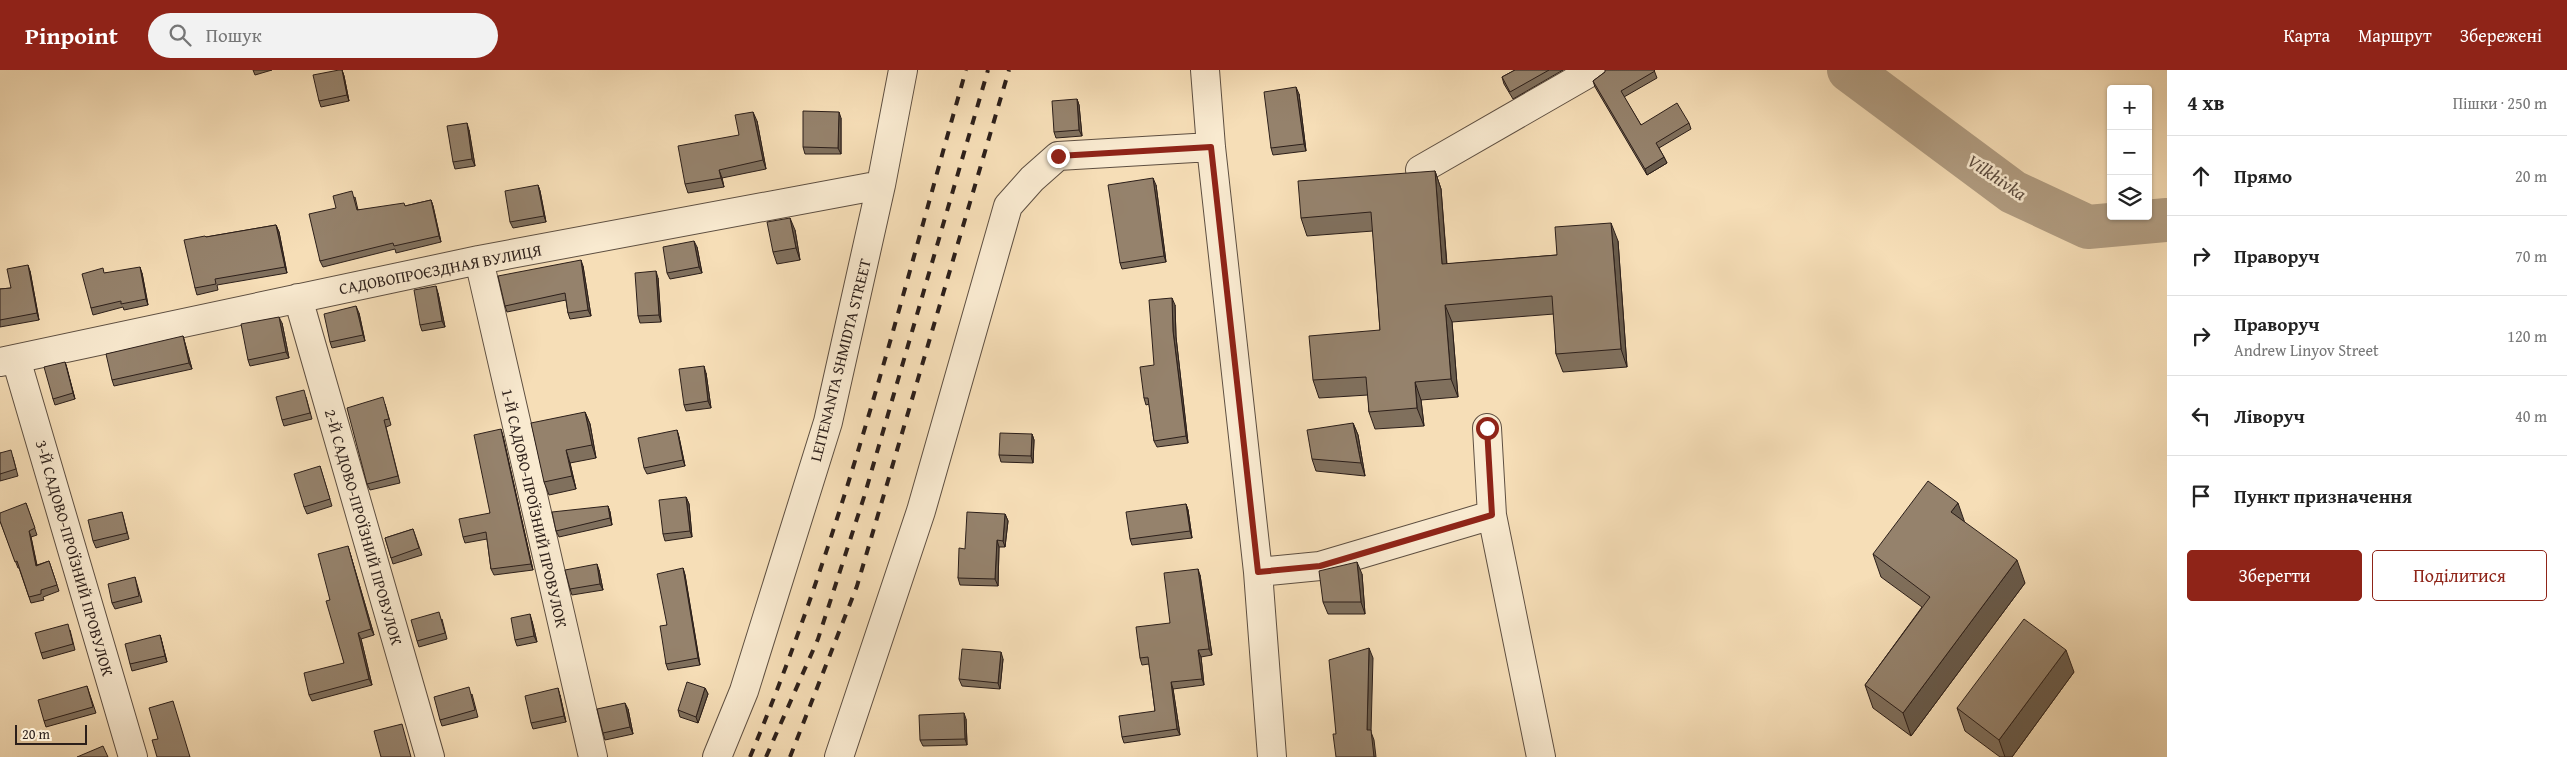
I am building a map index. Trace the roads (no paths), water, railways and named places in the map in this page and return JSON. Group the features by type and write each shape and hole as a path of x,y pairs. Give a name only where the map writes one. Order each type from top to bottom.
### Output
{"street":[{"name":"LEITENANTA SHMIDTA STREET","path":"717,757 744,691 828,422 881,185 903,70"},
{"path":"1205,70 1211,147 1258,572 1272,757"},
{"path":"1420,170 1594,70"},
{"path":"839,757 920,511 1008,206 1032,179 1058,156 1211,147"},
{"name":"САДОВОПРОЄЗДНАЯ ВУЛИЦЯ","path":"8,361 479,260 881,185"},
{"name":"1-Й САДОВО-ПРОЇЗНИЙ ПРОВУЛОК","path":"479,260 593,757"},
{"name":"2-Й САДОВО-ПРОЇЗНИЙ ПРОВУЛОК","path":"298,298 430,757"},
{"name":"3-Й САДОВО-ПРОЇЗНИЙ ПРОВУЛОК","path":"8,361 133,757"},
{"path":"1487,428 1492,515 1541,757"},
{"path":"1258,572 1320,566 1492,515"}],"waterway":[{"name":"Vilkhivka","path":"1849,70 2013,192 2088,227 2167,220"}],"railway":[{"path":"750,757 814,589 842,503 893,331 966,70"},
{"path":"766,757 818,639 864,497 988,70"},
{"path":"790,757 857,586 1009,70"}]}
